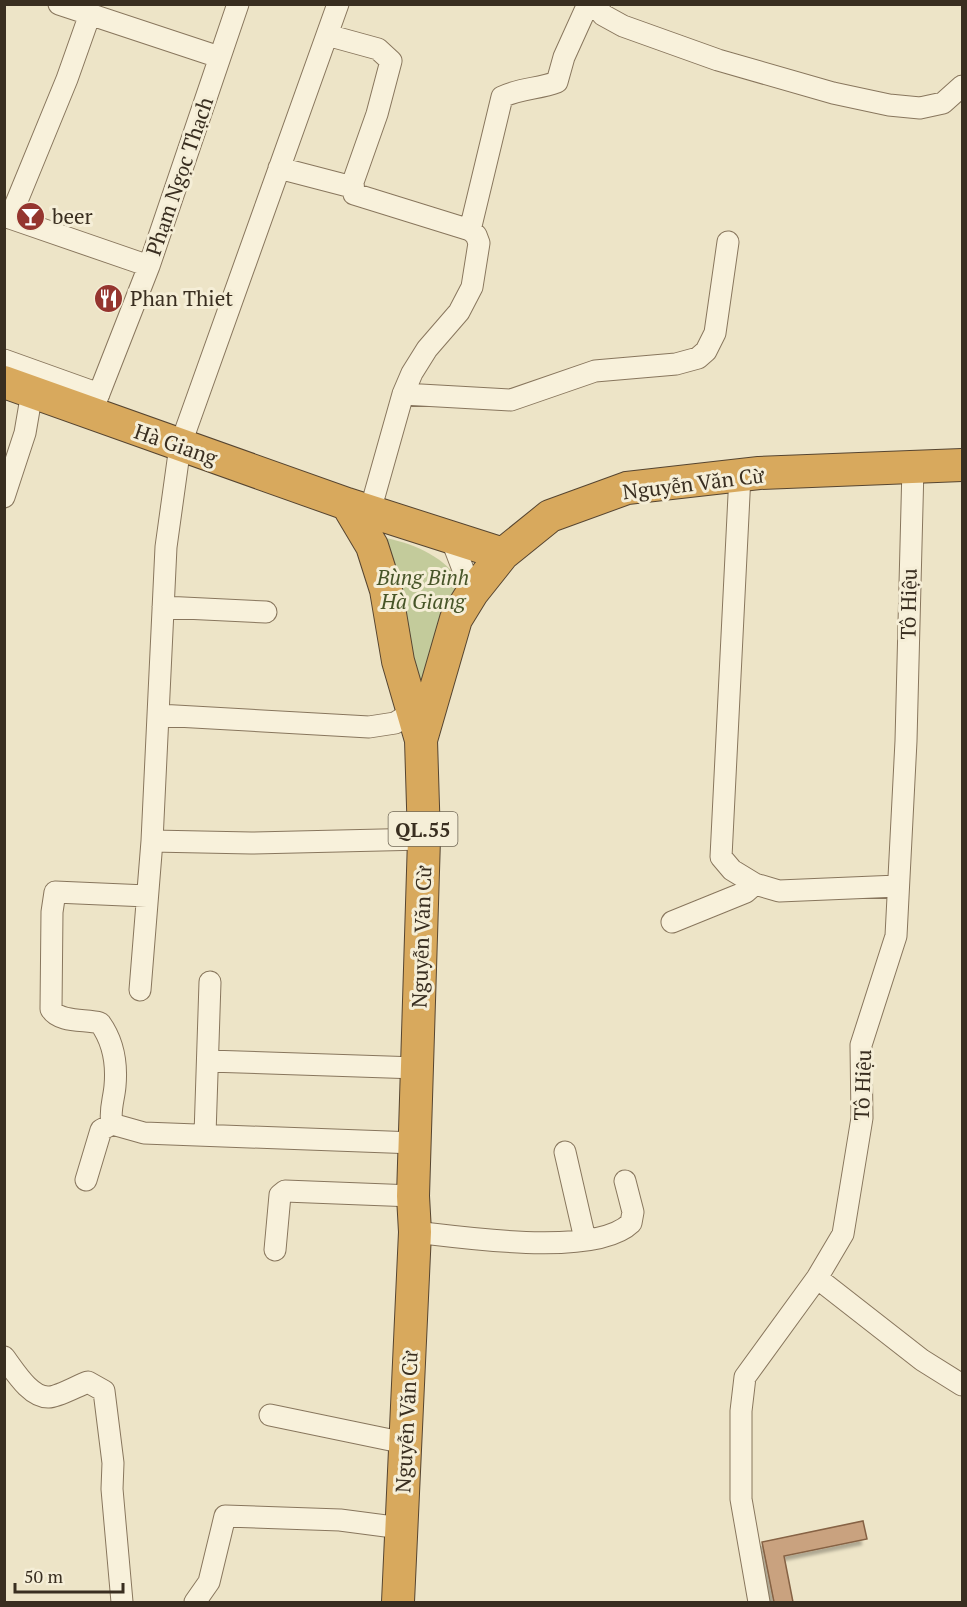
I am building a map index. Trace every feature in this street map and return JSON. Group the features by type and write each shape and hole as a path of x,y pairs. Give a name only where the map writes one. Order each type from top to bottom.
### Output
{"highway":[{"name":"Hà Giang","path":"18,387 95,404 180,446 358,508 503,554"},
{"name":"Nguyễn Văn Cừ","path":"398,1602 415,1232 414,1143 424,839 416,727 456,619 472,593 503,554 550,516 627,488 740,475 963,465"},
{"path":"358,508 382,579 416,727"}],"street":[{"path":"59,4 219,57"},
{"name":"Phạm Ngọc Thạch","path":"95,404 149,266 238,4"},
{"path":"140,990 152,841 166,547 180,446 338,4"},
{"path":"470,230 502,97 516,90 542,88 557,82 564,57 588,4"},
{"path":"594,4 612,21 633,30 728,63 844,96 889,105 920,108 943,103 963,86"},
{"path":"90,14 67,79 7,217 149,266"},
{"path":"327,35 378,49 391,61 377,114 352,187"},
{"path":"279,168 352,187 358,197 470,230 480,243 472,287 459,312 419,360 403,394 358,508"},
{"path":"403,394 511,400 595,371 676,363 698,358 706,351 715,333 728,242"},
{"name":"Hà Giang","path":"4,360 95,404"},
{"path":"4,497 25,433 18,387"},
{"name":"Tô Hiệu","path":"759,1602 741,1499 741,1411 745,1377 817,1278 843,1234 862,1118 861,1045 896,936 906,741 913,467"},
{"path":"740,475 719,851 725,864 732,870 755,884 779,891 898,886"},
{"path":"451,538 472,593"},
{"path":"163,607 266,612"},
{"path":"158,715 369,727 395,723 416,727"},
{"path":"152,841 251,843 424,839"},
{"path":"672,922 746,892 755,884"},
{"path":"112,1124 115,1085 112,1043 100,1023 70,1019 54,1014 51,1009 52,912 55,892 147,896"},
{"path":"204,1135 210,982"},
{"path":"208,1061 417,1068"},
{"path":"86,1180 101,1130 112,1124 144,1133 414,1143"},
{"path":"565,1152 585,1239"},
{"path":"415,1232 510,1242 585,1239 617,1231 631,1223 633,1212 625,1181"},
{"path":"275,1250 280,1195 285,1191 413,1196"},
{"path":"817,1278 922,1360 963,1385"},
{"path":"4,1357 27,1385 41,1396 50,1398 88,1382 104,1391 122,1602"},
{"path":"270,1416 405,1443"},
{"path":"195,1602 209,1582 225,1516 340,1520 401,1528"}],"green space":[{"name":"Bùng Binh Hà Giang","path":"386,538 419,548 439,560 461,584 421,699 382,539"}],"building":[{"path":"863,1521 867,1539 784,1556 793,1602 774,1602 762,1542"}],"place":[{"name":"beer","path":"31,216"},
{"name":"Phan Thiet","path":"109,298"}]}
